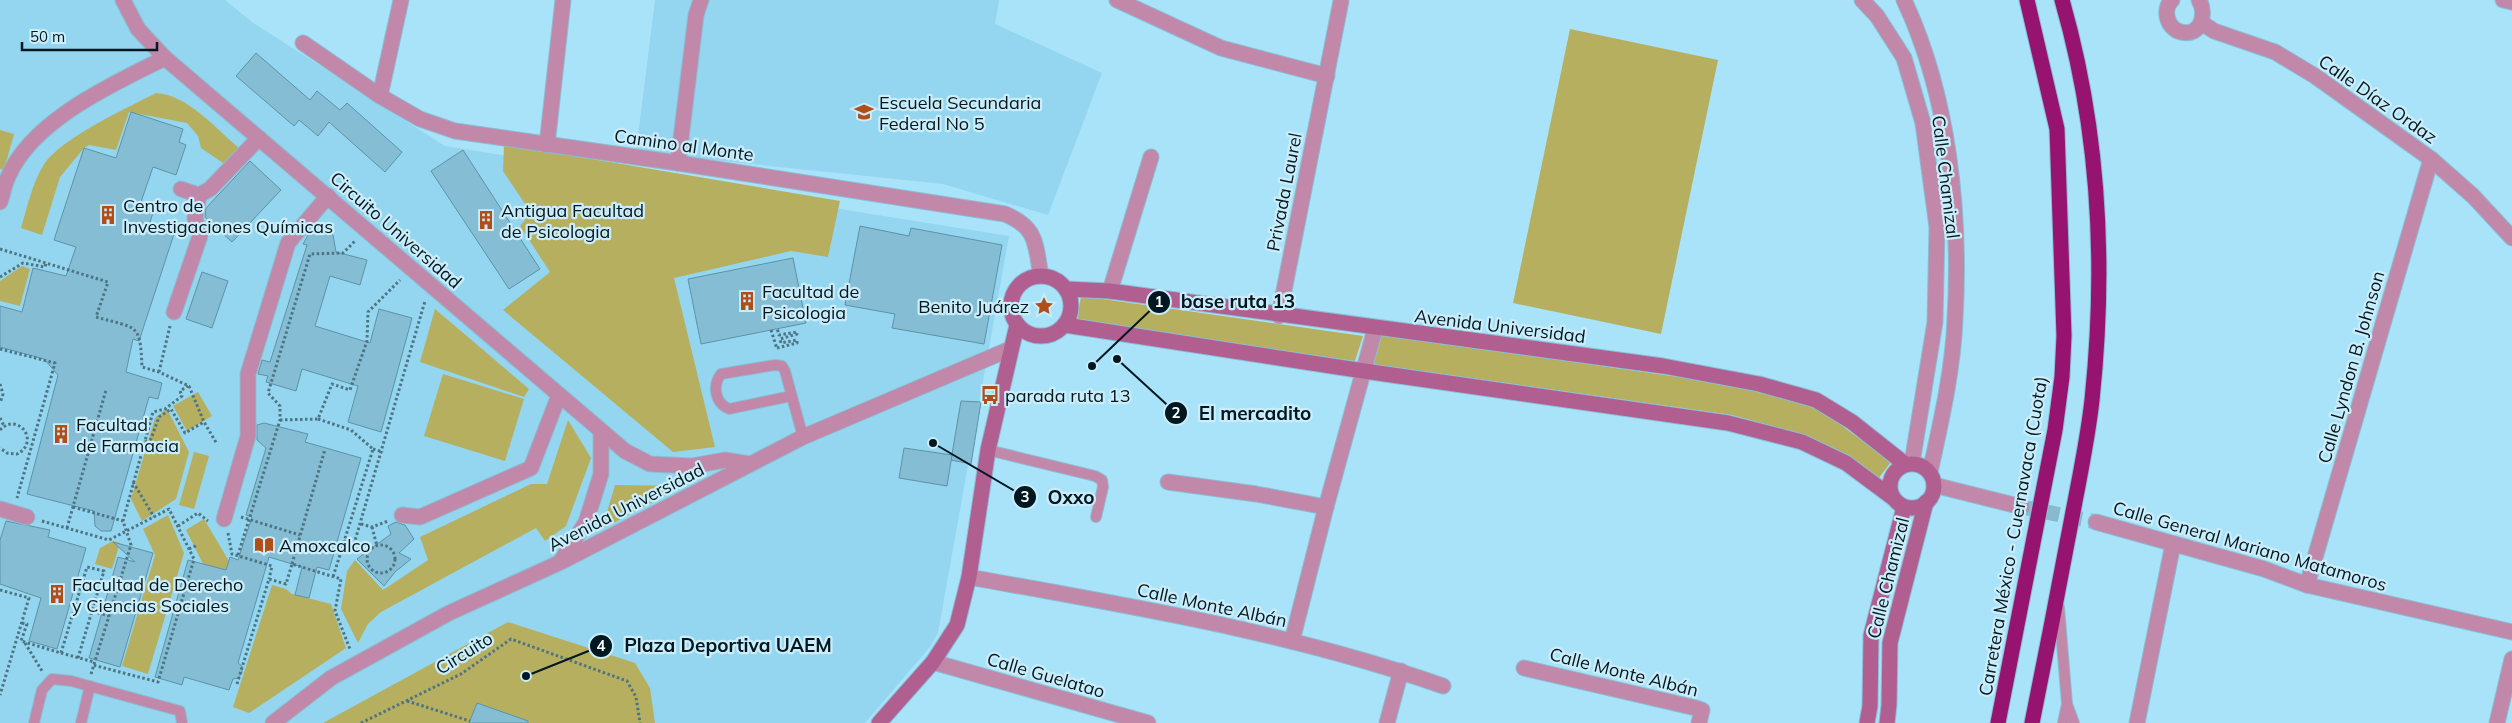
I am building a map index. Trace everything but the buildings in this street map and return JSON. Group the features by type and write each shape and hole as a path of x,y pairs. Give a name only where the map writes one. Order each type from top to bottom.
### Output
{"highway":[{"name":"Carretera México - Cuernavaca (Cuota)","path":"1998,723 2054,440 2062,378 2064,336 2057,129 2027,0"},
{"path":"2032,723 2058,595 2092,403 2098,269 2098,203 2089,130 2074,43 2062,0"}],"street":[{"name":"Circuito Universidad","path":"123,0 138,29 165,58 625,451 650,464 692,466 725,460 750,464"},
{"path":"380,96 401,0"},
{"path":"546,145 563,0"},
{"path":"678,162 696,15 701,0"},
{"path":"1117,0 1221,48 1327,76"},
{"name":"Calle Chamizal","path":"1862,0 1877,16 1904,58 1923,123 1937,227 1936,322 1909,464"},
{"name":"Calle Chamizal","path":"1904,0 1920,35 1937,94 1951,177 1956,279 1955,321 1932,478"},
{"path":"2172,0 2168,4 2166,15 2171,26 2181,32 2193,31 2202,23 2204,11 2199,0"},
{"path":"2502,0 2512,2"},
{"name":"Privada Laurel","path":"1279,316 1340,1"},
{"name":"Calle Díaz Ordaz","path":"2202,23 2214,31 2275,52 2315,76 2431,159 2473,196 2512,238"},
{"name":"Camino al Monte","path":"303,43 380,96 420,119 455,131 678,162 1005,214 1022,222 1034,237 1041,276"},
{"path":"0,202 12,169 21,154 41,133 91,95 165,58"},
{"path":"181,190 199,195 210,190 259,138"},
{"path":"1110,291 1151,157"},
{"name":"Calle Lyndon B. Johnson","path":"2307,585 2431,159"},
{"path":"174,312 200,236 195,218 199,195"},
{"path":"225,516 248,436 248,374 288,243 328,196"},
{"path":"1041,276 1059,282 1066,289 1072,307 1065,325 1054,334 1041,337 1028,334 1017,325 1011,307 1016,288 1032,277 1041,276"},
{"name":"Avenida Universidad","path":"1066,289 1110,291 1279,316 1663,366 1759,384 1816,400 1852,422 1909,464"},
{"path":"879,723 933,662 957,625 969,577 988,450 1017,325"},
{"path":"1065,325 1364,371 1728,423 1802,442 1846,463 1899,502 1920,506 1932,494 1932,478"},
{"path":"1292,641 1375,328"},
{"name":"Avenida Universidad","path":"273,723 331,678 450,613 560,562 803,437 1010,350"},
{"path":"402,515 420,517 531,468 559,395"},
{"path":"560,562 586,522 600,474 602,432"},
{"path":"1899,502 1890,488 1891,478 1896,469 1909,464 1922,466 1932,478 2022,507"},
{"path":"1168,482 1265,495 1326,507"},
{"name":"Calle Chamizal","path":"1867,723 1870,706 1871,635 1899,502"},
{"name":"Calle Chamizal","path":"1887,723 1890,642 1926,502"},
{"name":"Calle General Mariano Matamoros","path":"2096,522 2264,570 2307,585 2512,632"},
{"path":"2137,723 2173,544"},
{"name":"Calle Monte Albán","path":"969,577 1142,608 1292,641 1401,671 1443,686"},
{"path":"2497,723 2512,659"},
{"name":"Calle Guelatao","path":"933,662 1148,723"},
{"name":"Calle Monte Albán","path":"1524,668 1696,708 1702,710 1700,723"},
{"path":"1387,723 1401,671"}],"lane":[{"path":"791,396 729,409 721,406 716,394 716,381 721,374 775,365 782,366 785,371 803,437"},
{"path":"988,450 1095,476 1102,480 1103,487 1096,517"},
{"path":"2058,595 2067,704 2074,723"},
{"path":"34,723 42,690 52,679 71,681 180,711 182,723"},
{"path":"81,723 90,686"},
{"path":"2063,723 2067,704"}],"path":[{"path":"238,556 280,420 280,406 268,392 310,254 343,253 367,230"},
{"path":"0,249 45,267"},
{"path":"0,278 22,263 108,282 96,317 132,327 140,336 142,367 159,372 189,386 204,422 217,444"},
{"path":"318,419 332,384 350,390 367,341 368,312 412,268"},
{"path":"344,541 354,544 361,524 430,284"},
{"path":"159,372 174,312"},
{"path":"771,330 776,347 797,343 797,340 781,343 780,339 797,334 797,332 779,335 777,328"},
{"path":"0,349 54,363 13,513 109,540 169,509 194,558 158,682 25,643"},
{"path":"0,384 3,394 0,403"},
{"path":"90,686 93,663 131,545 123,520 153,412 165,409 182,396 180,391 189,386"},
{"path":"67,528 106,390"},
{"path":"144,442 152,439 159,417 171,409 185,433 204,422"},
{"path":"0,418 4,426"},
{"path":"280,420 318,419 351,430 373,449 383,452"},
{"path":"0,430 4,426 12,424 21,426 27,434 28,442 25,448 17,454 6,453 0,448"},
{"path":"28,442 32,444"},
{"path":"268,579 286,584 325,449"},
{"path":"334,577 373,449"},
{"path":"133,482 154,517"},
{"path":"73,507 123,520"},
{"path":"178,526 198,513"},
{"path":"361,524 372,527 402,515"},
{"path":"237,684 272,566 232,554 225,516 248,520 300,535"},
{"path":"372,527 377,546"},
{"path":"189,549 198,545"},
{"path":"377,546 390,548 394,556 391,568 383,573 374,571 368,564 370,551 377,546"},
{"path":"292,564 341,579 335,611 350,649"},
{"path":"61,653 87,567 104,571 78,658"},
{"path":"0,590 29,598 0,695"},
{"path":"92,611 109,616"},
{"path":"22,623 27,624 22,641 36,661"},
{"name":"Circuito","path":"361,723 461,674 511,639 627,681 636,697 640,723"},
{"path":"406,700 470,721"}],"shaded area":[{"path":"0,0 225,0 252,22 445,146 1009,236 938,633 930,647 865,723 0,723"},
{"name":"Escuela Secundaria Federal No 5","path":"655,0 999,0 995,24 1102,73 1048,215 943,184 636,152"},
{"path":"1570,29 1718,60 1661,334 1513,303"},
{"path":"156,93 168,95 179,100 200,114 239,148 234,157 223,163 201,148 198,136 187,123 129,112 116,150 89,145 84,148 60,177 42,235 21,228 36,180 51,156 78,135"},
{"path":"0,130 14,134 4,170 0,169"},
{"path":"504,144 840,201 828,257 791,251 674,278 715,447 673,452 503,310 550,272 520,226 531,213 503,171"},
{"path":"22,266 30,269 20,306 0,301 0,281"},
{"path":"1081,296 1363,336 1355,361 1077,322"},
{"path":"435,309 529,389 524,397 420,362"},
{"path":"1382,335 1735,385 1818,408 1891,462 1878,479 1810,437 1732,415 1372,364"},
{"path":"443,374 524,399 505,461 424,436"},
{"path":"198,392 212,416 187,431 173,406"},
{"path":"167,409 189,452 176,499 142,521 131,499 155,418"},
{"path":"568,420 591,458 566,526 545,541 536,528 381,612 368,624 358,643 341,609 347,571 355,560 383,590 428,560 420,537 531,484 547,484"},
{"path":"194,452 209,456 194,509 179,505"},
{"path":"615,485 683,486 602,529"},
{"path":"168,515 184,553 148,674 122,666 155,555 143,529"},
{"path":"204,519 229,561 226,570 203,564 186,530"},
{"path":"113,541 120,543 112,569 95,564 100,548"},
{"path":"272,585 286,589 292,594 331,604 346,648 249,713 233,707"},
{"path":"508,622 635,663 650,688 655,723 323,723"}],"tunnel":[{"path":"2022,507 2096,522"}],"place":[{"name":"Escuela Secundaria Federal No 5","path":"864,112"},
{"name":"Centro de Investigaciones Químicas","path":"108,215"},
{"name":"Antigua Facultad de Psicologia","path":"486,220"},
{"name":"Facultad de Psicologia","path":"747,301"},
{"name":"Benito Juárez","path":"1044,306"},
{"name":"El mercadito","path":"1117,359"},
{"name":"base ruta 13","path":"1092,366"},
{"name":"parada ruta 13","path":"990,395"},
{"name":"Facultad de Farmacia","path":"61,434"},
{"name":"Oxxo","path":"933,443"},
{"name":"Amoxcalco","path":"264,545"},
{"name":"Facultad de Derecho y Ciencias Sociales","path":"57,594"},
{"name":"Plaza Deportiva UAEM","path":"526,676"}]}
